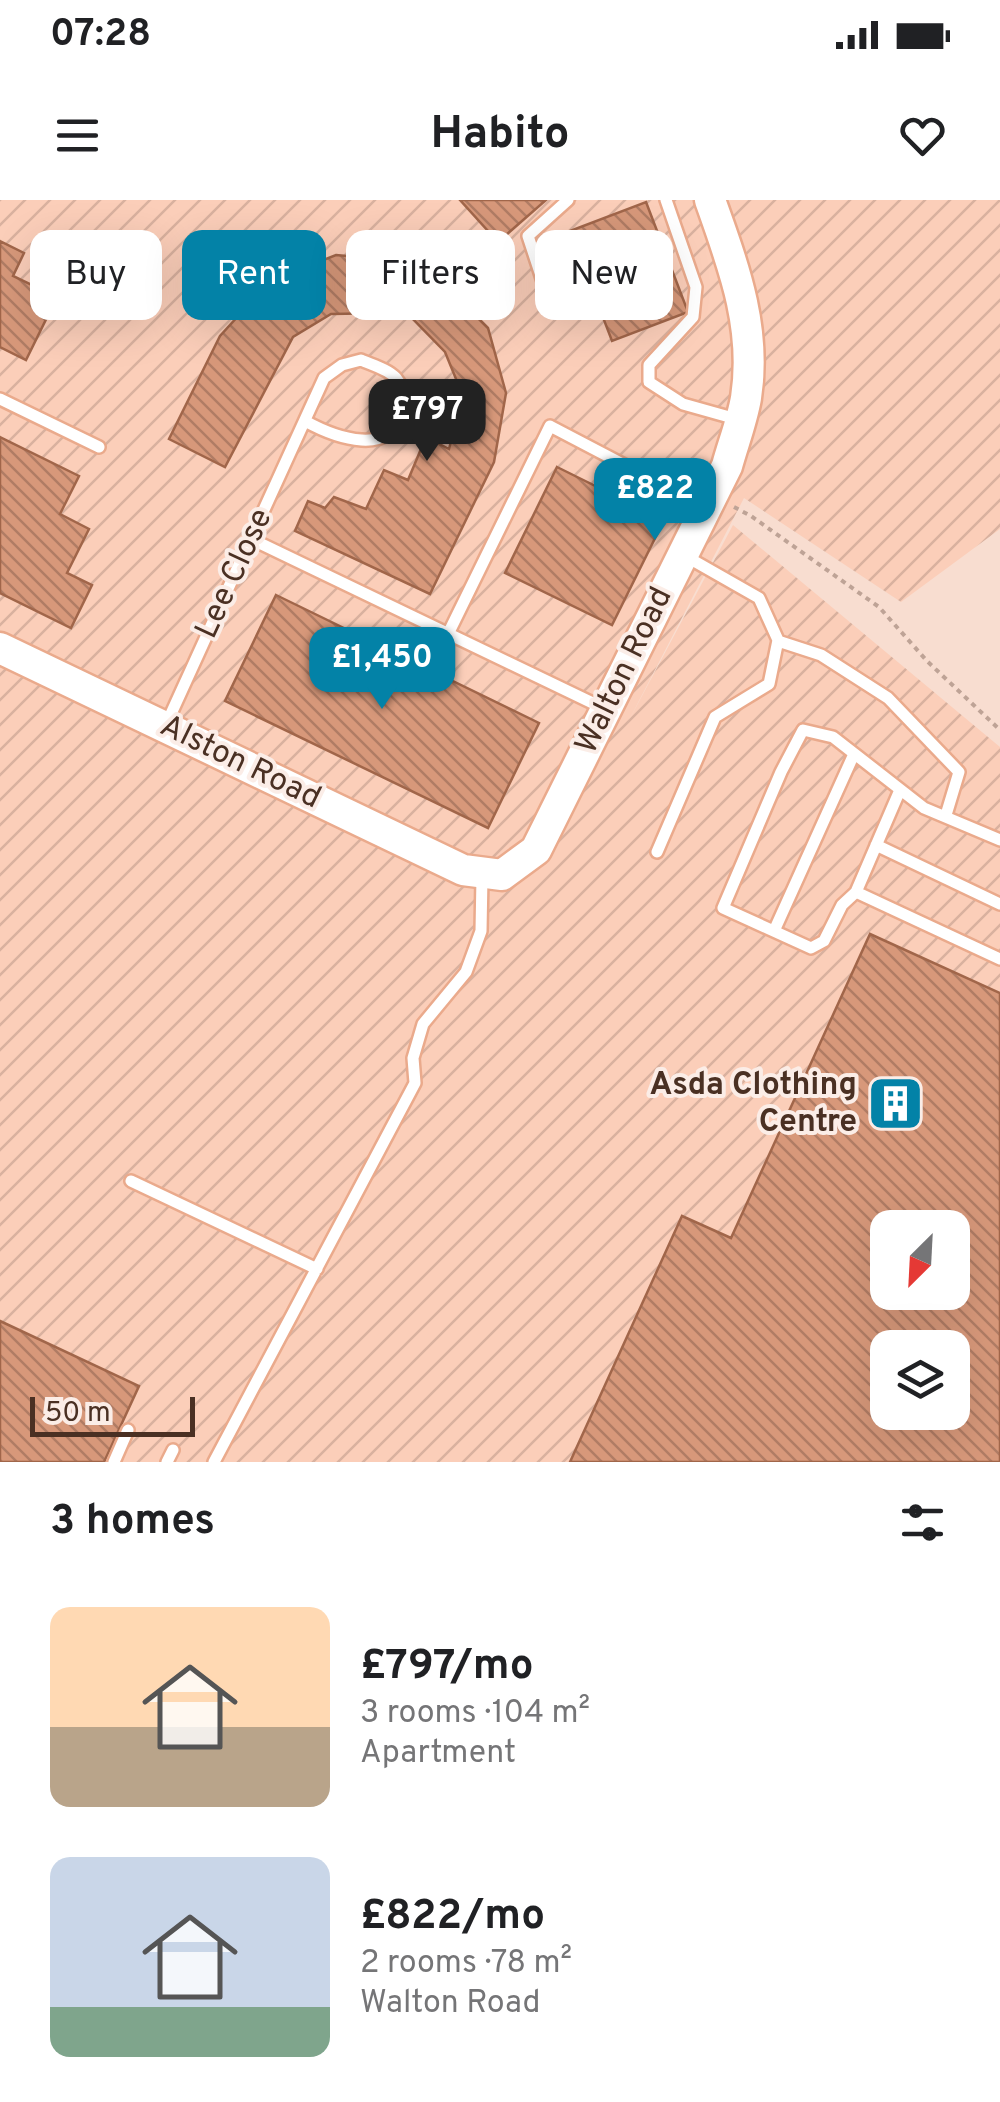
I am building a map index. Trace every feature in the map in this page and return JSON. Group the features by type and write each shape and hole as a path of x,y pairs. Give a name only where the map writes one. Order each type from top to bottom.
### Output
{"street":[{"name":"Walton Road","path":"482,872 502,875 536,850 727,466 746,398 748,349 742,292 710,200"},
{"name":"Alston Road","path":"0,648 463,870 482,872"}],"lane":[{"path":"535,257 528,236 568,200"},
{"path":"666,200 686,248 696,287 693,317 648,365 650,382 683,404 740,420"},
{"name":"Lee Close","path":"165,727 304,421 324,378 342,365 361,360 398,379 404,393 396,426 384,437 335,437 304,421"},
{"path":"0,399 99,447"},
{"path":"448,634 550,426 709,502"},
{"path":"251,539 606,710"},
{"path":"657,852 715,717 769,684 778,641 759,598 683,554"},
{"path":"778,641 821,655 888,698 959,772 946,816"},
{"path":"900,790 856,892 842,905 824,940 811,948 723,908 781,772 804,730 833,737 924,808 1000,840"},
{"path":"774,931 854,754"},
{"path":"876,845 1000,904"},
{"path":"214,1462 415,1083 412,1058 422,1024 466,972 481,931 482,872"},
{"path":"856,892 1000,959"},
{"path":"131,1181 317,1269"},
{"path":"114,1462 128,1430"}],"path":[{"path":"709,502 751,516 880,607 927,661 1000,730"}],"shaded area":[{"path":"0,200 1000,200 1000,529 901,602 744,498 627,724 733,525 1000,747 1000,1462 0,1462"}],"building":[{"path":"460,200 546,200 512,230 487,230"},
{"path":"646,202 657,230 573,230"},
{"path":"0,241 24,253 13,276 30,284 30,320 46,320 26,360 0,347"},
{"path":"346,256 346,314 326,317 326,259"},
{"path":"673,273 688,312 673,318"},
{"path":"235,320 321,320 293,337 225,467 169,439 220,336"},
{"path":"414,320 480,320 488,328 506,393 494,462 430,594 295,531 308,501 325,508 334,497 366,509 384,470 408,480 426,437 449,449 463,396 445,352"},
{"path":"604,320 667,320 612,341"},
{"path":"0,437 79,476 60,514 89,529 67,573 92,585 71,628 0,593"},
{"path":"557,467 664,520 612,625 505,573"},
{"path":"276,595 539,723 488,828 225,701"},
{"name":"Asda Clothing Centre","path":"870,934 1000,993 1000,1462 570,1462 682,1216 731,1238"},
{"path":"0,1321 139,1386 104,1462 0,1462"}],"place":[{"name":"Asda Clothing Centre","path":"896,1104"}]}
